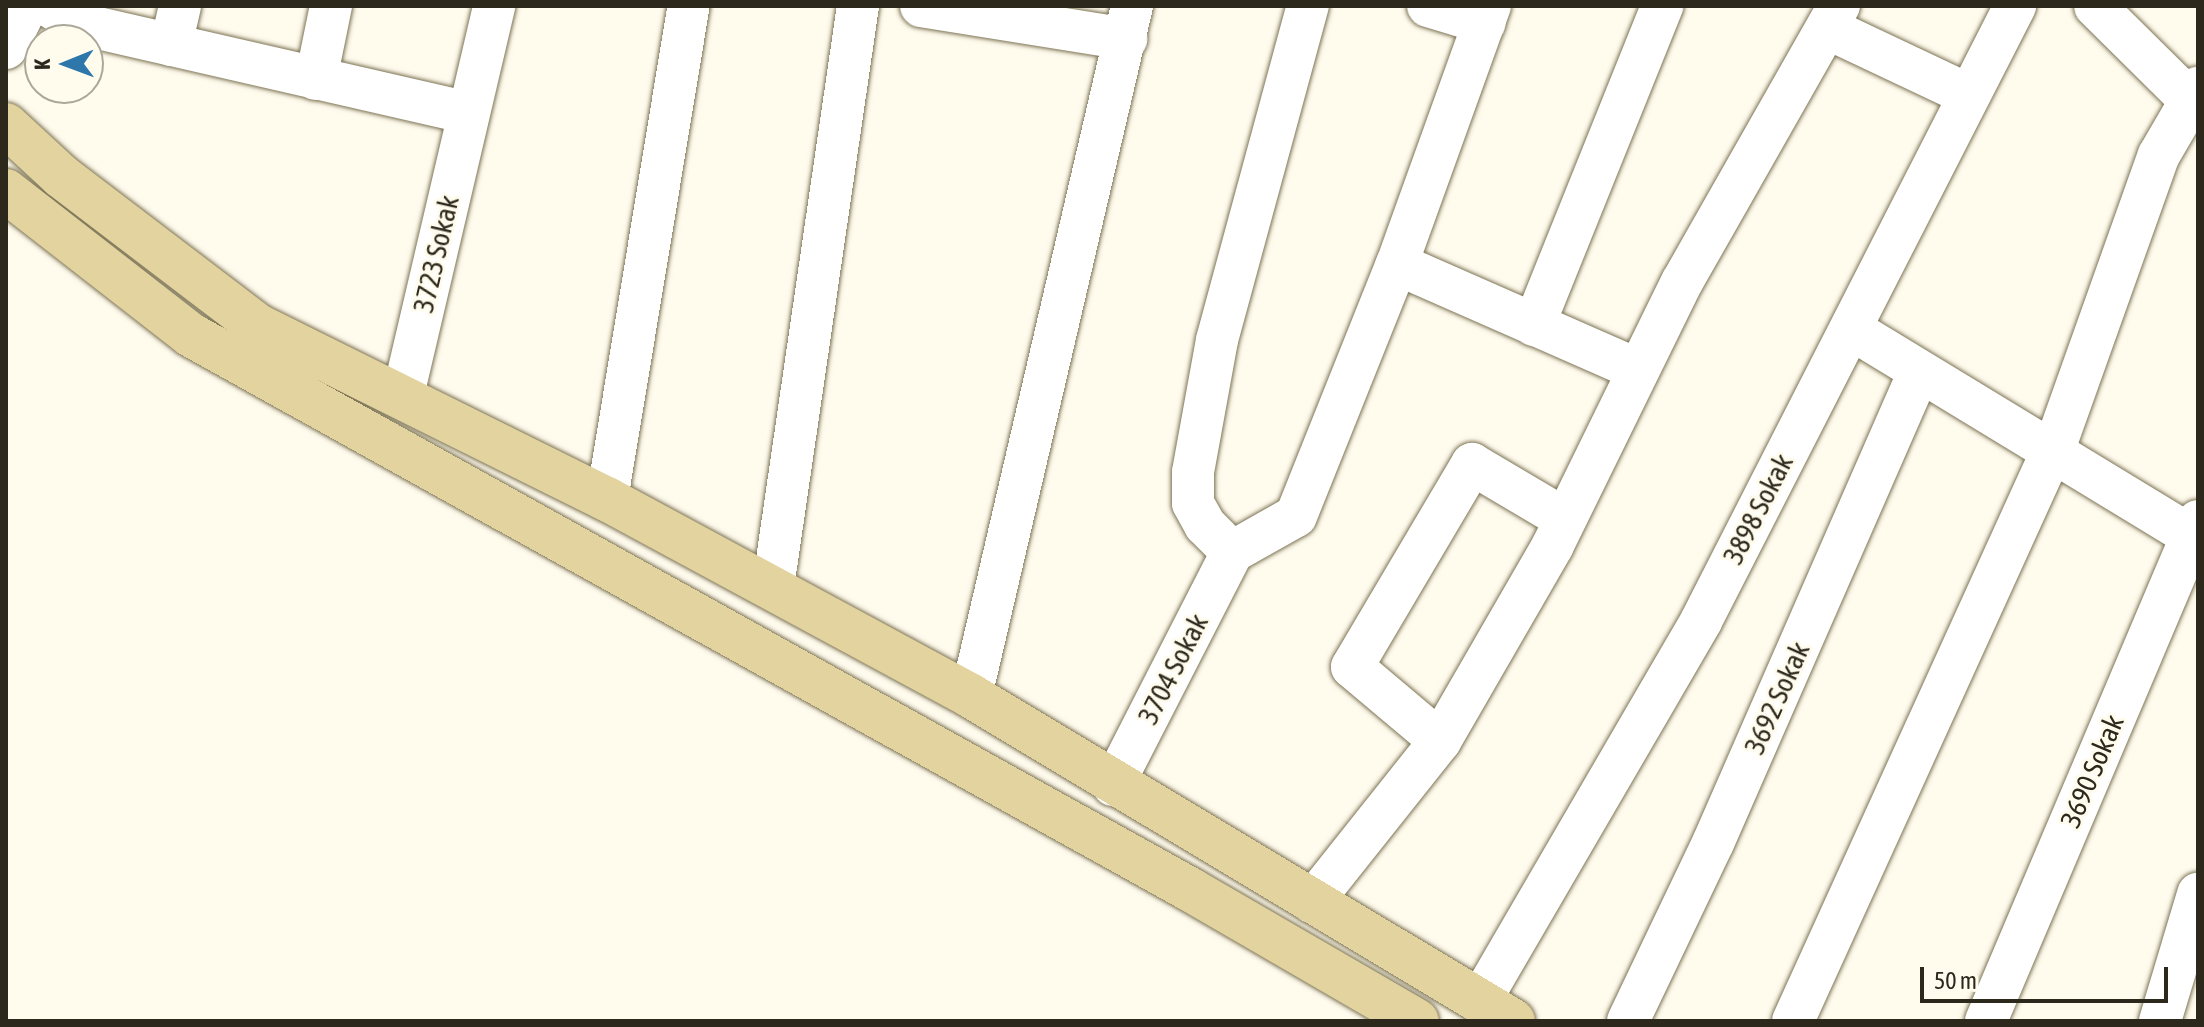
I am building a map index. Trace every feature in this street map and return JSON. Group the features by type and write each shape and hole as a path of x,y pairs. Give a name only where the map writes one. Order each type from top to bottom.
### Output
{"main road":[{"path":"6,125 61,176 258,326 403,395 607,499 971,696 1113,785 1496,1011"},
{"path":"6,191 191,335 1191,890 1417,1021"}],"street":[{"path":"6,48 27,6"},
{"path":"49,6 76,23 176,26 316,79 468,113"},
{"path":"316,79 331,6"},
{"name":"3723 Sokak","path":"403,395 494,6"},
{"path":"607,499 689,6"},
{"path":"773,587 858,6"},
{"path":"921,6 1129,23 971,696"},
{"path":"1308,6 1217,340 1193,472 1193,503 1205,525 1232,552 1296,516 1397,264 1487,14 1428,6"},
{"path":"1534,325 1662,6"},
{"name":"3898 Sokak","path":"1496,1011 1701,621 2015,6"},
{"path":"1793,1021 2051,452 2159,155 2195,98 2103,9"},
{"path":"1312,902 1440,741 1565,519 1638,370 1833,17 1969,95"},
{"path":"1397,264 1638,370"},
{"path":"1851,329 2051,452 2196,532"},
{"name":"3692 Sokak","path":"1628,1021 1713,843 1919,372"},
{"path":"1440,741 1352,667 1472,464 1565,519"},
{"name":"3690 Sokak","path":"1986,1021 2196,532"},
{"name":"3704 Sokak","path":"1113,785 1232,552"},
{"path":"2160,1021 2198,894"}]}
